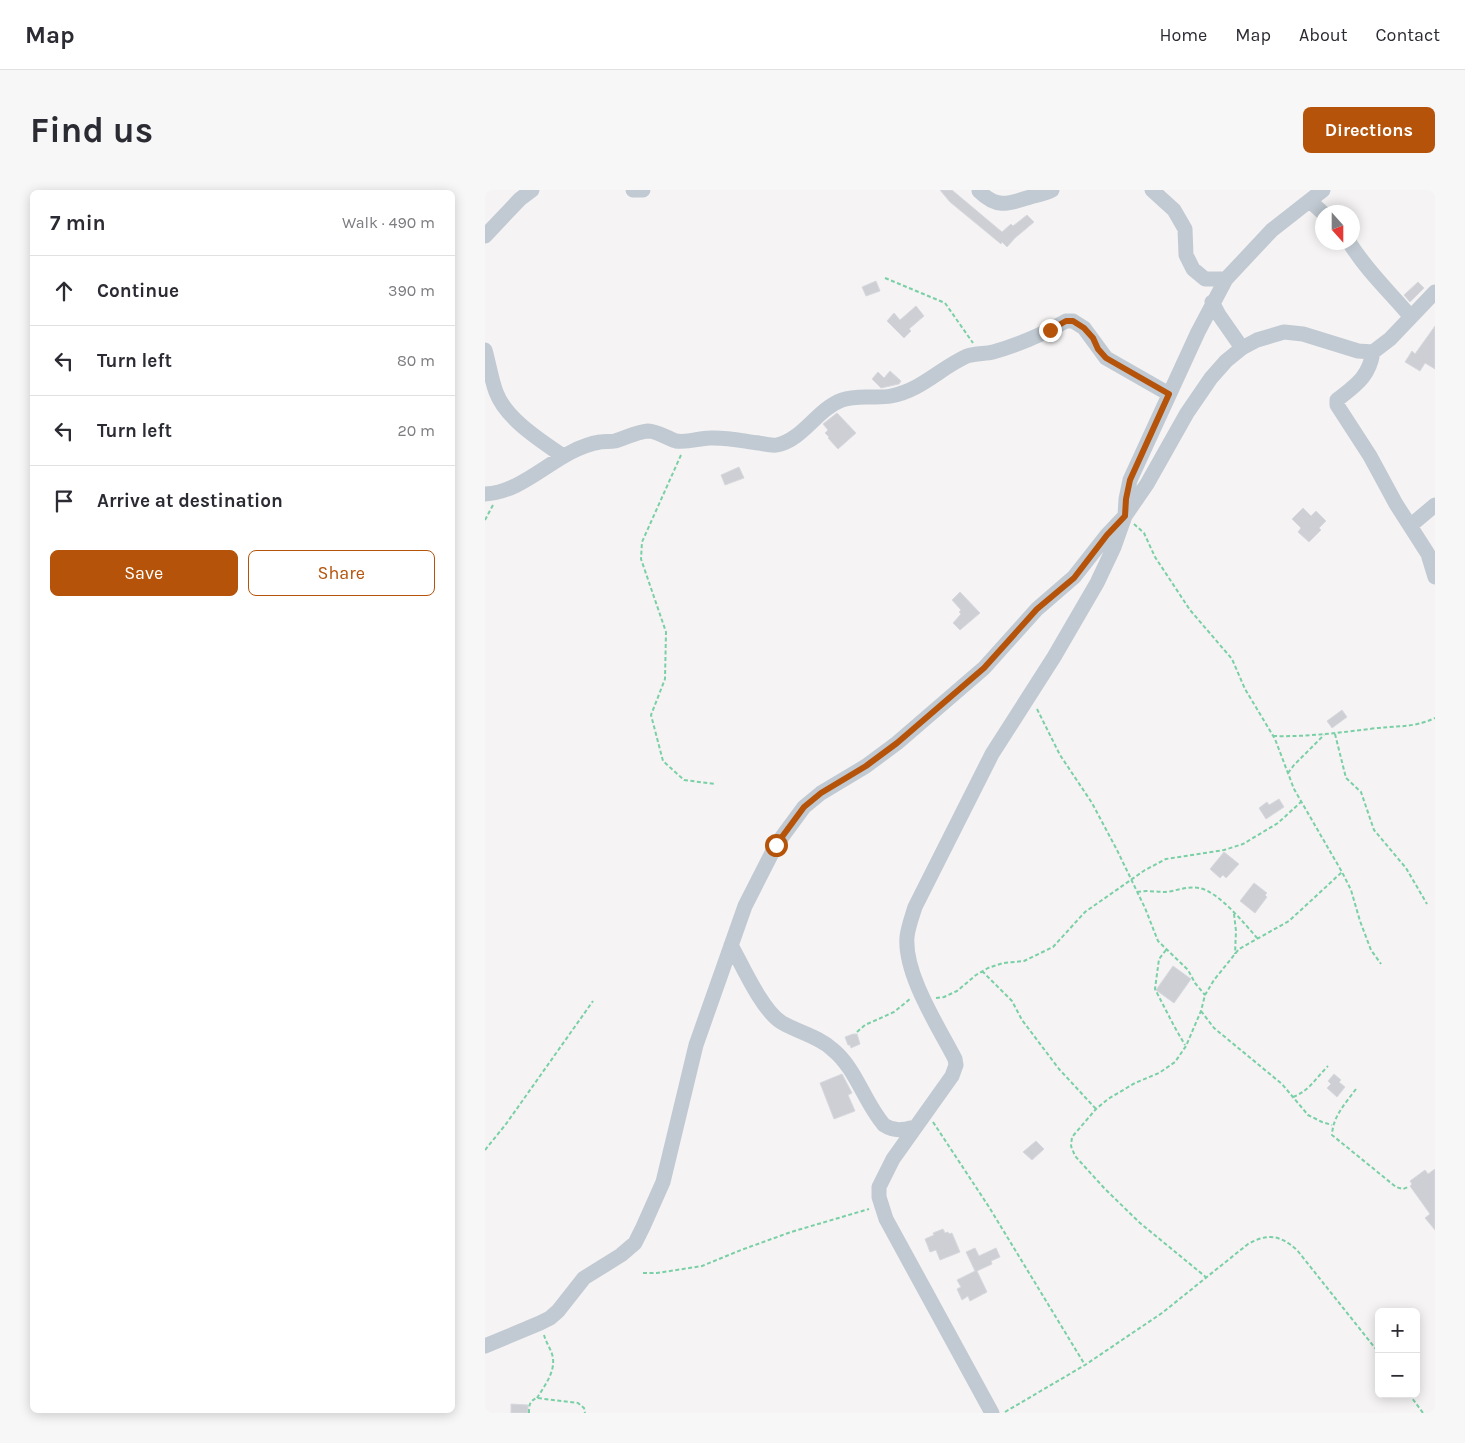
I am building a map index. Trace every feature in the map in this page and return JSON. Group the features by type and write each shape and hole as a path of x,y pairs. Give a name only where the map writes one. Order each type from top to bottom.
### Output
{"street":[{"path":"485,236 520,199 532,190"},
{"path":"633,190 643,190"},
{"path":"979,191 989,200 1012,203 1052,190"},
{"path":"1152,190 1173,210 1185,229 1186,255 1193,269 1205,279 1226,279"},
{"path":"992,1413 886,1219 879,1197 879,1187 893,1159 952,1076 956,1065 955,1059 920,992 908,956 907,938 910,922 915,907 992,754 1054,657 1097,583 1115,547 1125,516 1130,480 1213,302 1226,279 1272,230 1323,190"},
{"path":"1310,201 1315,206"},
{"path":"1354,250 1361,262 1410,316"},
{"path":"485,1346 541,1324 558,1311 584,1278 621,1255 635,1243 663,1182 696,1045 745,906 776,845 804,807 821,793 866,766 897,743 984,668 1037,609 1074,578 1107,535 1125,516 1147,484 1187,413 1211,378 1226,361 1242,348 1257,340 1284,332 1303,334 1358,351 1373,352 1390,339 1435,292"},
{"path":"1213,302 1219,315 1242,348"},
{"path":"485,494 498,494 511,489 563,456 599,442 616,441 649,431 677,441 709,438 777,445 789,440 807,427 831,405 856,397 890,396 913,388 967,356 990,353 1019,344 1066,321 1073,321 1084,328 1106,358 1169,394"},
{"path":"485,350 496,393 509,412 532,435 563,456"},
{"path":"1373,352 1367,373 1356,385 1337,400 1337,405 1371,456 1428,554 1435,577"},
{"path":"1410,526 1435,505"},
{"path":"731,945 772,1014 781,1022 832,1048 845,1063 884,1125 890,1129 899,1130 915,1127"}],"path":[{"path":"885,278 945,303 980,353"},
{"path":"687,441 642,542 641,559 666,632 665,679 651,715 663,761 684,780 715,784"},
{"path":"1125,516 1144,533 1155,557 1191,610 1232,659 1245,689 1273,736 1295,789 1343,872 1371,950 1381,964"},
{"path":"1029,696 1060,755 1091,802 1131,878 1158,941 1165,950 1188,970 1195,983 1205,995"},
{"path":"1273,736 1324,735 1378,728 1411,727 1435,718"},
{"path":"1335,734 1346,778 1361,792 1374,830 1406,868 1427,904"},
{"path":"1288,773 1299,759 1324,735"},
{"path":"857,1032 865,1025 890,1014 920,992 944,997 950,995 965,986 982,971 1003,963 1024,961 1053,947 1085,912 1131,878 1166,859 1224,850 1243,844 1278,823 1302,800"},
{"path":"1207,1278 1140,1223 1105,1189 1075,1156 1071,1146 1071,1137 1096,1109 1135,1083 1159,1073 1175,1062 1186,1046 1201,1011 1205,995 1214,980 1239,949 1289,921 1343,872"},
{"path":"1137,892 1164,892 1184,888 1201,888 1211,893 1257,939"},
{"path":"1234,914 1235,954"},
{"path":"1165,950 1159,959 1155,989 1186,1046"},
{"path":"982,971 1012,1001 1022,1020 1059,1069 1096,1109"},
{"path":"485,1150 506,1124 593,1001"},
{"path":"1201,1011 1214,1028 1271,1074 1308,1115 1332,1125"},
{"path":"1293,1097 1304,1092 1328,1066"},
{"path":"1355,1089 1336,1115 1332,1125 1332,1135 1396,1187 1403,1189 1408,1187"},
{"path":"927,1112 994,1215 1085,1365"},
{"path":"643,1273 702,1266 791,1232 881,1206"},
{"path":"1003,1413 1085,1365 1162,1313 1249,1244 1261,1237 1273,1237 1287,1241 1297,1250 1375,1348"},
{"path":"537,1398 551,1373 553,1365 552,1356 541,1324"},
{"path":"529,1413 530,1403 537,1398 578,1403 584,1408 585,1413"},
{"path":"1412,1398 1423,1413"}],"building":[{"path":"940,190 952,190 1002,232 1011,224 1013,226 1027,215 1034,222 1007,247 950,202"},
{"path":"876,281 880,291 866,296 862,287"},
{"path":"1418,282 1424,288 1410,302 1404,295"},
{"path":"916,306 924,316 909,329 911,331 904,338 887,321 894,313 900,320"},
{"path":"1435,326 1435,369 1425,363 1420,371 1405,362 1412,351 1415,354"},
{"path":"890,371 901,381 899,384 881,388 872,379 878,372 884,378"},
{"path":"837,413 856,433 838,449 825,433 828,430 823,424"},
{"path":"739,467 744,478 725,485 721,475"},
{"path":"1303,508 1311,516 1316,511 1326,521 1319,528 1321,530 1309,542 1298,532 1301,528 1292,519"},
{"path":"960,592 980,613 960,630 953,623 961,614 959,612 961,610 952,600"},
{"path":"1342,710 1347,717 1332,728 1327,721"},
{"path":"1279,799 1284,807 1266,819 1259,808 1267,802 1269,805"},
{"path":"1224,852 1239,864 1226,878 1223,875 1220,878 1210,869"},
{"path":"1254,883 1267,893 1265,895 1267,897 1255,913 1240,901"},
{"path":"1173,966 1191,979 1174,1003 1156,990"},
{"path":"857,1034 860,1044 851,1048 845,1037"},
{"path":"842,1074 852,1093 848,1095 855,1111 834,1119 820,1083"},
{"path":"1334,1074 1345,1087 1337,1097 1327,1088 1331,1084 1328,1081"},
{"path":"1036,1141 1044,1149 1032,1160 1023,1152"},
{"path":"1435,1169 1435,1230 1425,1218 1430,1214 1410,1186 1412,1184 1410,1181 1425,1170 1428,1174"},
{"path":"943,1229 945,1233 952,1233 960,1252 940,1260 936,1250 930,1252 925,1239"},
{"path":"975,1248 979,1256 996,1248 1000,1257 991,1261 992,1264 977,1271 987,1292 970,1301 968,1296 962,1300 957,1289 961,1287 957,1280 975,1271 966,1252"},
{"path":"511,1404 528,1405 528,1413 511,1413"}],"route":[{"path":"776,845 804,807 821,793 866,766 897,743 984,668 1037,609 1074,578 1107,535 1125,516 1130,480 1169,394 1106,358 1098,349 1093,338 1084,328 1073,321 1066,321 1050,330"}]}
